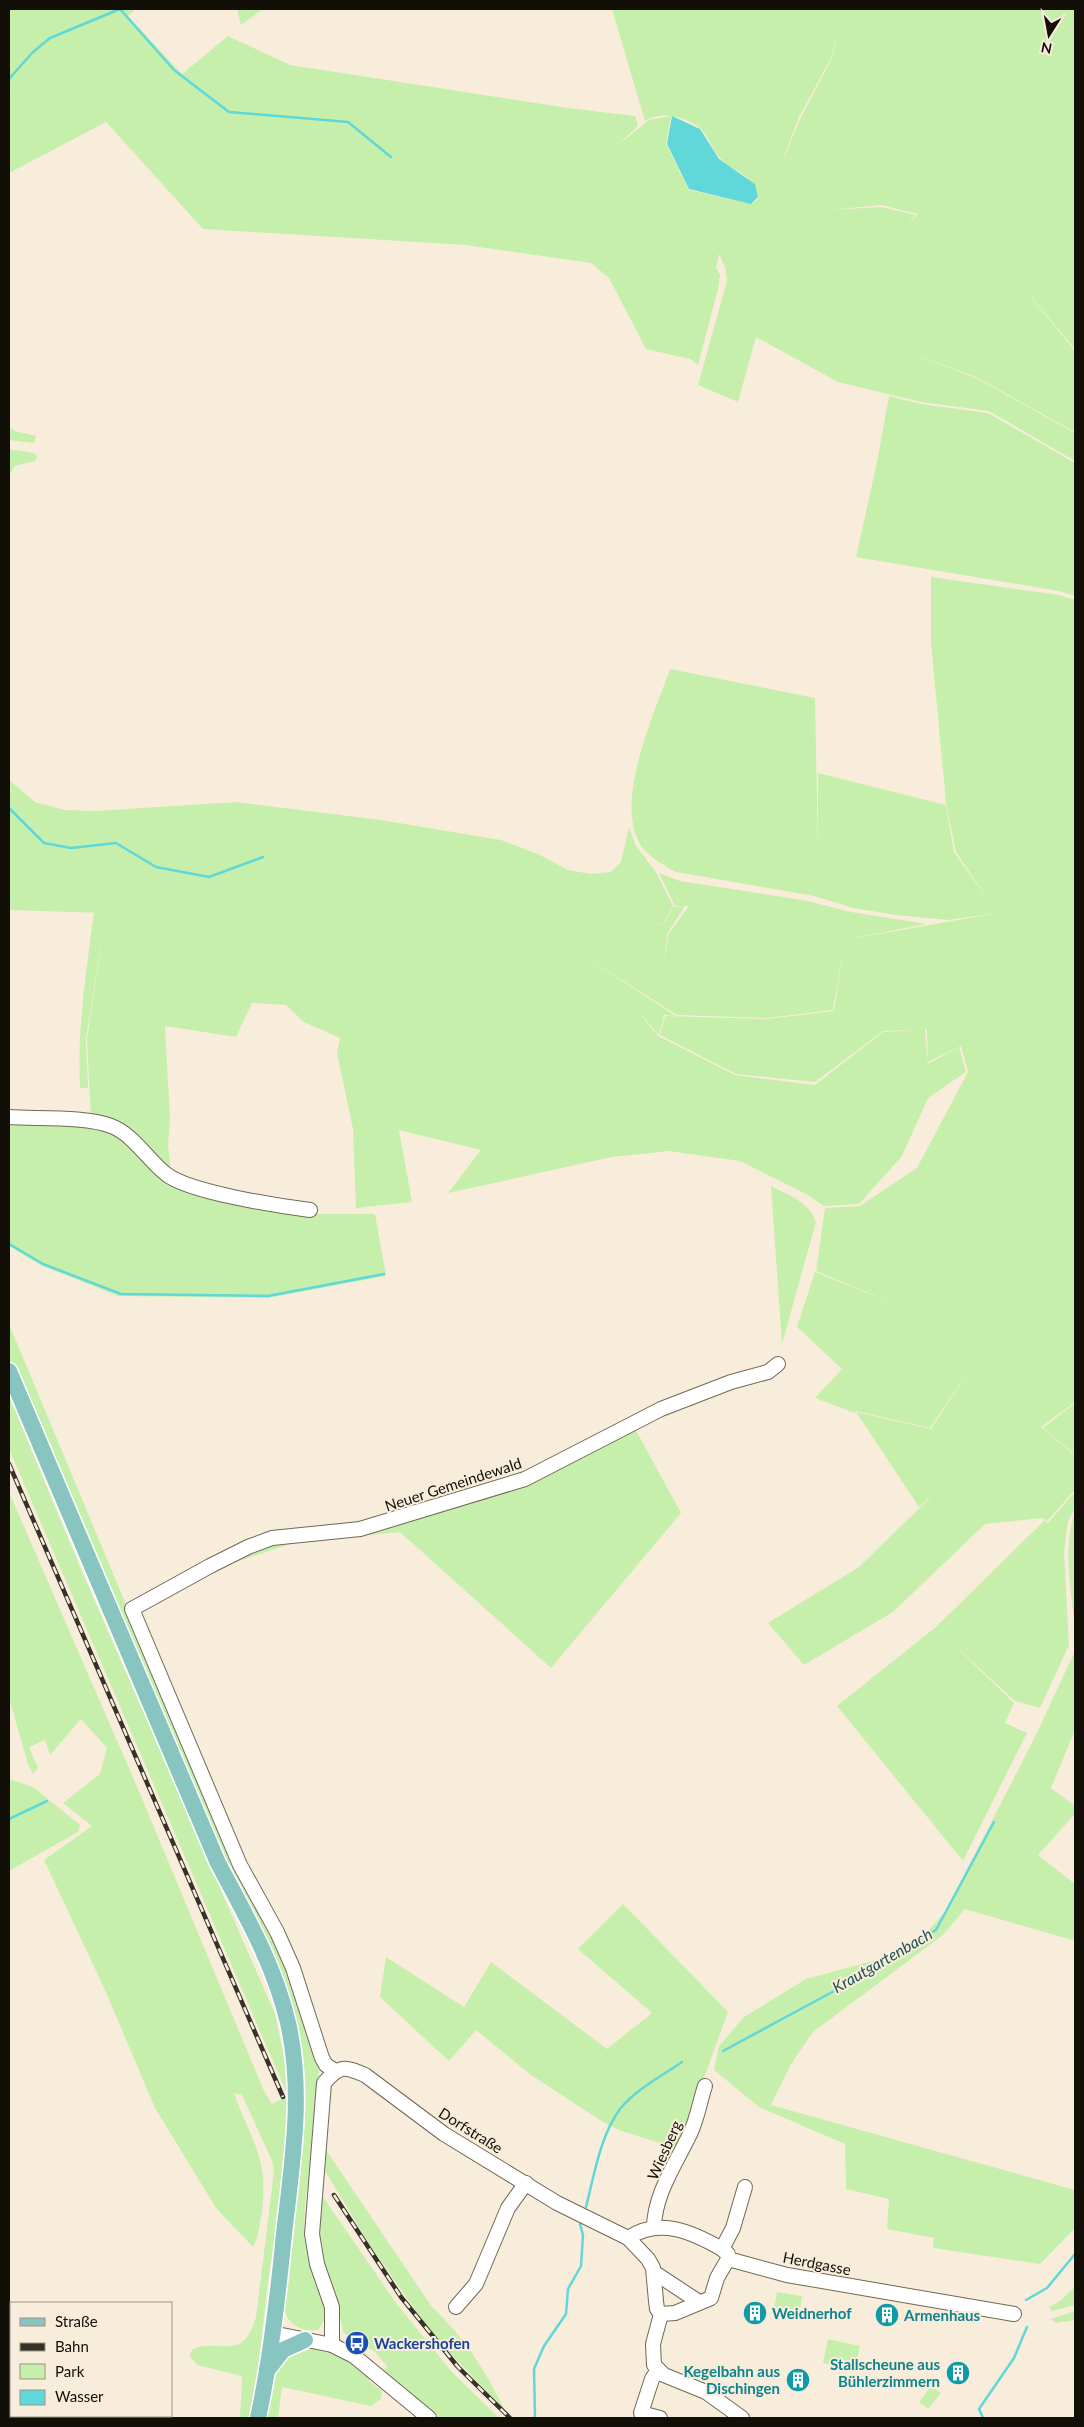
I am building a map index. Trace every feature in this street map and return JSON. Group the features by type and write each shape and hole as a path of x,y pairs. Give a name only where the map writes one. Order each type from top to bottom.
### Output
{"main road":[{"path":"9,1371 218,1863 252,1929 279,1990 288,2024 297,2088 296,2114 268,2370 258,2418"},
{"path":"268,2370 283,2350 305,2340"}],"street":[{"path":"9,1117 97,1121 113,1126 167,1175 186,1184 254,1201 310,1210"},
{"name":"Neuer Gemeindewald","path":"335,2071 326,2065 322,2058 293,1968 277,1932 240,1865 132,1609 210,1566 248,1547 272,1538 360,1529 525,1479 661,1409 731,1382 768,1372 778,1364"},
{"name":"Dorfstraße","path":"335,2071 342,2068 351,2069 365,2075 444,2134 557,2203 628,2238 648,2259 655,2273"},
{"path":"332,2345 332,2306 317,2264 312,2234 324,2083 335,2071"},
{"name":"Wiesberg","path":"654,2228 654,2216 691,2132 705,2086"},
{"path":"456,2307 476,2284 508,2208 526,2183"},
{"path":"661,2314 675,2312 713,2296 745,2187"},
{"name":"Herdgasse","path":"628,2238 636,2233 654,2228 675,2227 725,2254 787,2276 1014,2314"},
{"path":"655,2273 699,2302"},
{"path":"655,2273 657,2310 661,2314"},
{"path":"661,2314 653,2344 653,2358 658,2370 706,2392 742,2418"},
{"path":"272,2333 332,2345 354,2356 371,2368 429,2418"},
{"path":"658,2370 652,2379 641,2413 660,2418"}],"green space":[{"path":"9,9 136,9 128,16 182,74 228,36 290,65 568,108 635,116 638,126 622,141 606,145 623,141 649,120 671,116 659,116 645,121 612,9 1075,9 1075,349 1016,279 1075,351 1075,432 978,378 896,347 978,379 1075,433 1075,461 989,411 921,402 838,382 756,337 738,402 698,385 727,281 725,267 719,254 716,268 720,275 718,289 698,365 690,359 646,349 609,278 591,263 465,245 203,229 106,122 9,173 9,92 12,88 9,90","holes":["840,27 831,60 800,119 778,172 799,117 830,60","671,116 680,118 700,128 719,157 752,182 759,198 752,204 689,190 666,144","881,205 918,214 901,233 916,215 881,207 829,210"]},
{"path":"237,9 263,9 241,25"},
{"path":"889,396 921,404 988,413 1075,463 1075,596 1059,591 856,557"},
{"path":"9,427 15,431 36,436 34,443 9,440"},
{"path":"9,449 34,453 37,456 35,461 15,466 9,476"},
{"path":"931,577 1059,595 1075,600 1075,1402 1041,1427 1075,1456 1075,1490 1047,1521 1043,1518 985,1524 893,1612 804,1665 768,1623 859,1567 938,1490 919,1507 856,1412 931,1429 970,1369 930,1428 856,1411 855,1413 815,1398 842,1369 797,1327 815,1272 903,1307 816,1271 825,1208 860,1206 917,1168 968,1072 961,1046 928,1062 927,1029 925,1029 928,1064 959,1047 966,1072 928,1098 902,1156 859,1204 824,1206 806,1194 740,1161 669,1151 612,1157 448,1193 481,1150 399,1130 412,1202 356,1208 353,1129 337,1053 340,1038 304,1022 286,1005 252,1003 236,1037 165,1026 170,1119 168,1145 171,1173 91,1119 87,1039 106,913 86,1039 88,1088 80,1088 81,1022 88,957 94,913 103,913 9,910 9,789 21,804 9,788 9,780 35,802 65,810 96,811 236,802 381,820 501,840 538,854 568,870 591,874 611,872 621,862 629,827 636,846 656,872 673,906 664,922 641,931 665,922 673,907 685,906 675,906 659,873 680,881 803,900 851,912 926,924 845,940 997,913 948,920 896,915 853,908 814,896 676,872 645,851 635,833 632,811 633,787 638,761 670,669 815,698 818,853 818,773 946,805 954,852 991,904 956,852 946,803 931,642","holes":["685,906 689,906 668,935 664,962 667,934","844,946 834,1011 767,1019 665,1016 660,1035 736,1074 815,1082 883,1031 917,1030 883,1032 815,1085 735,1075 658,1036 633,1005 659,1035 664,1015 676,1016 577,952 677,1015 767,1018 833,1010"]},
{"path":"9,1122 105,1128 122,1135 167,1181 310,1214 375,1214 386,1276 268,1298 118,1296 40,1265 9,1246"},
{"path":"771,1186 803,1204 809,1209 816,1222 782,1344"},
{"path":"9,1324 127,1607 275,1934 319,2070 312,2154 305,2204 304,2237 327,2315 318,2330 309,2330 295,2326 288,2319 285,2307 305,2115 305,2084 297,2025 278,1970 266,1943 236,1890 28,1407 9,1360"},
{"path":"9,1396 80,1567 275,2014 283,2050 288,2087 289,2112 288,2134 284,2179 267,2290 251,2418 240,2418 242,2376 197,2365 189,2355 193,2349 204,2346 231,2346 238,2344 245,2340 251,2331 256,2317 274,2171 272,2161 242,2095 234,2093 257,2149 263,2176 262,2210 258,2233 253,2247 216,2208 155,2108 105,1990 44,1860 92,1826 63,1803 100,1774 107,1748 81,1719 50,1755 45,1740 29,1747 38,1768 33,1774 28,1764 9,1698 9,1492 138,1789 264,2091 272,2104 288,2096 9,1449"},
{"path":"1075,1403 1075,1455 1043,1428"},
{"path":"633,1425 681,1513 551,1668 400,1532 293,1543 230,1564 262,1544 347,1535 516,1485 521,1488"},
{"path":"1075,1492 1075,1508 1068,1522 1064,1551 1069,1645 1040,1708 1015,1701 951,1642 1014,1703 1005,1723 1027,1733 963,1861 837,1706 936,1627 1045,1520 1048,1523"},
{"path":"1075,1512 1075,1631 1068,1556 1071,1526"},
{"path":"1075,1651 1075,1730 1051,1788 1075,1806 1075,1814 1038,1855 1075,1884 1075,1941 965,1909 943,1935 813,2032 791,2064 771,2105 1075,2190 1075,2228 1040,2264 933,2248 934,2238 887,2229 889,2199 846,2189 845,2144 759,2107 714,2070 719,2046 744,2017 806,1979 891,1956 922,1938 945,1912 1034,1739"},
{"path":"9,1779 33,1787 80,1825 78,1832 9,1871"},
{"path":"623,1904 728,2012 678,2149 619,2130 603,2122 531,2075 476,2030 449,2061 380,1997 386,1957 464,2007 491,1962 607,2049 652,2013 578,1949"},
{"path":"326,2150 432,2307 454,2330 473,2355 505,2411 436,2338 366,2239 325,2171"},
{"path":"321,2194 396,2303 451,2371 499,2418 436,2418 421,2407 384,2370 388,2367 374,2351 343,2332 338,2304 325,2271 318,2234"},
{"path":"1075,2287 1075,2305 1052,2311 1049,2307 1060,2301"},
{"path":"777,2292 802,2296 800,2309 774,2308"},
{"path":"1075,2311 1075,2320 1056,2323 1050,2319"},
{"path":"828,2339 860,2346 855,2370 823,2363"},
{"path":"311,2349 335,2355 356,2366 369,2377 369,2381 382,2391 381,2399 371,2406 282,2387 278,2418 264,2418 278,2368 289,2357"},
{"path":"931,2386 941,2393 928,2409 919,2402"}],"water":[{"path":"672,116 700,129 719,159 755,184 758,197 751,204 689,189 667,144"}],"waterway":[{"path":"120,9 174,70 229,112 348,122 391,157"},
{"path":"9,79 32,53 50,38 120,9"},
{"path":"9,808 44,843 71,848 116,843 156,867 209,877 263,857"},
{"path":"9,1244 43,1264 121,1294 268,1296 384,1274"},
{"path":"9,1819 47,1801"},
{"name":"Krautgartenbach","path":"723,2051 836,1990 936,1930 994,1822"},
{"name":"Krautgartenbach","path":"586,2207 607,2131 620,2109 641,2089 682,2062"},
{"name":"Krautgartenbach","path":"535,2418 534,2369 544,2346 566,2314 568,2289 581,2266 583,2235 580,2224"},
{"path":"1026,2300 1047,2288 1075,2254"},
{"path":"983,2418 979,2409 1014,2358 1027,2327"}],"railway":[{"path":"9,1464 283,2097"},
{"path":"334,2195 401,2297 458,2367 510,2418"}],"place":[{"name":"Weidnerhof","path":"755,2313"},
{"name":"Armenhaus","path":"887,2315"},
{"name":"Wackershofen","path":"357,2343"},
{"name":"Stallscheune aus Bühlerzimmern","path":"958,2373"},
{"name":"Kegelbahn aus Dischingen","path":"798,2380"}]}
